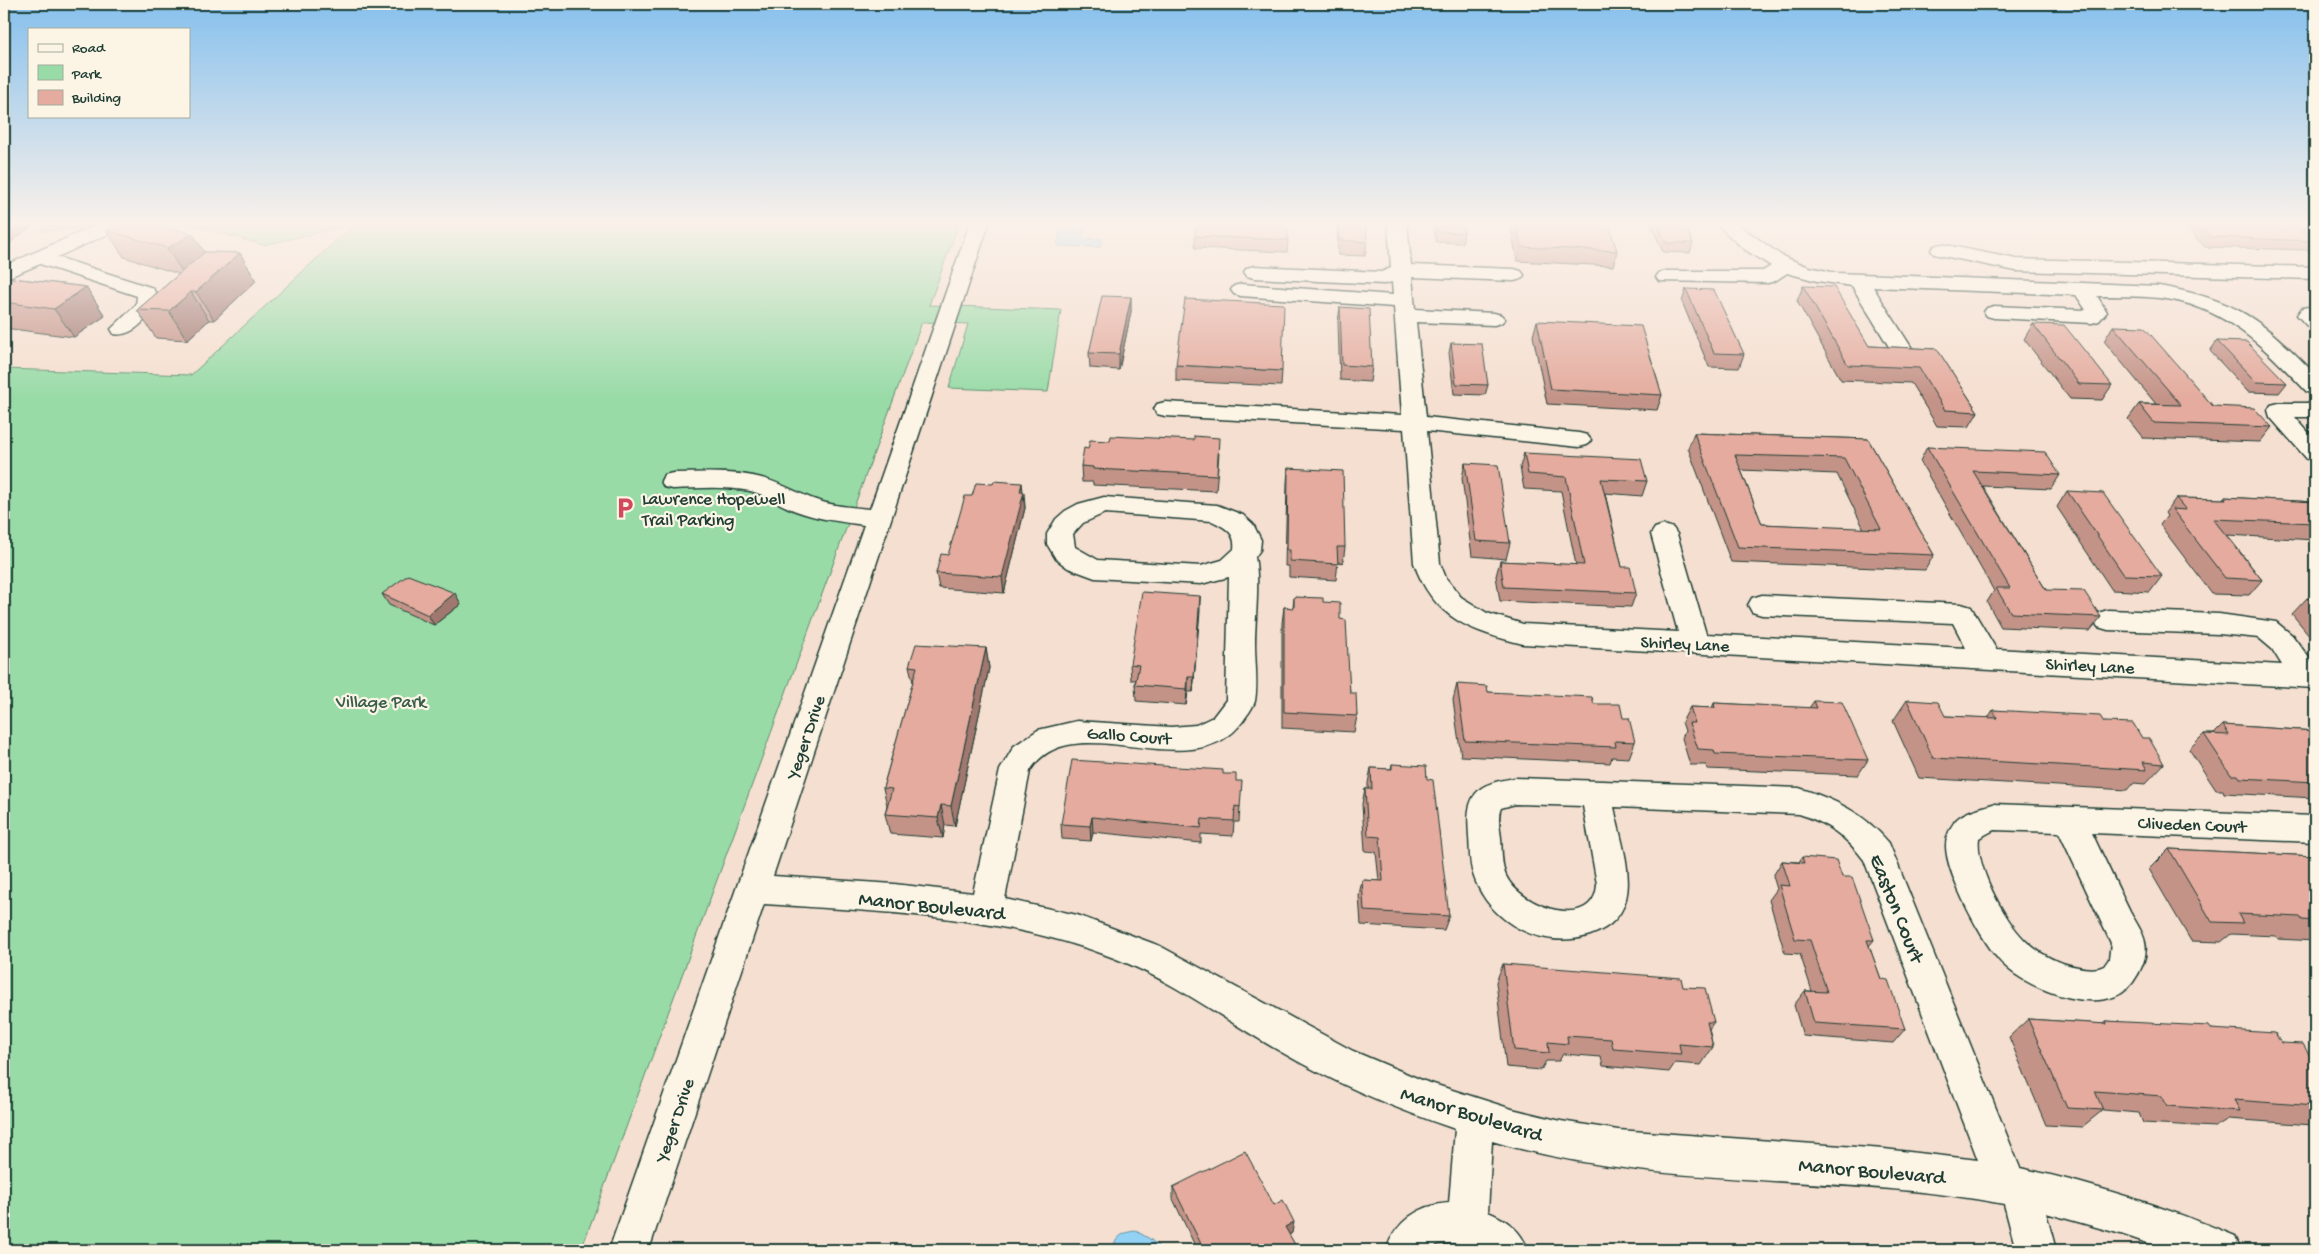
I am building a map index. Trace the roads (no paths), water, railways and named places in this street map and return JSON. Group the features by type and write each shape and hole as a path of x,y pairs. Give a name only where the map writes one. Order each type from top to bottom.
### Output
{"street":[{"path":"114,282 146,292 148,299 145,307 122,329"},
{"name":"Yeger Drive","path":"629,1250 960,282"},
{"name":"Shirley Lane","path":"1402,282 1427,563 1431,578 1442,594 1456,608 1474,619 1496,628 1523,634 2310,676"},
{"path":"1859,282 1902,350"},
{"path":"1874,282 2159,292 2186,296 2220,307 2238,316 2262,333 2315,387"},
{"path":"1994,312 2092,317 2097,312 2083,289"},
{"path":"1241,290 1494,319"},
{"path":"2315,312 2309,312 2307,315 2315,323"},
{"path":"1165,409 1415,423 1579,440"},
{"path":"2315,410 2279,410 2282,417 2315,454"},
{"path":"673,481 727,480 754,484 782,493 804,505 825,511 879,519"},
{"name":"Gallo Court","path":"986,908 1015,770 1025,754 1041,742 1062,733 1084,731 1188,739 1206,735 1222,728 1234,715 1240,702 1243,558 1248,548 1247,537 1241,526 1229,518 1212,512 1104,505 1087,508 1073,515 1064,525 1059,535 1060,546 1067,556 1079,565 1095,569 1201,575 1217,574 1231,568 1243,558"},
{"path":"1664,534 1696,644"},
{"path":"1762,605 1961,614 1987,659"},
{"path":"2108,620 2219,624 2266,629 2282,642 2310,676"},
{"name":"Easton Court","path":"1596,794 1614,884 1610,902 1598,916 1581,924 1559,926 1537,922 1520,914 1504,900 1490,875 1483,810 1490,799 1502,792 1515,791 1799,801 1844,818 1864,835 1878,853 2013,1186 2036,1250"},
{"name":"Cliveden Court","path":"2069,820 2128,943 2129,960 2122,975 2105,984 2082,985 2059,979 2038,969 2017,954 2000,936 1964,863 1962,849 1964,834 1976,822 1992,817 2315,829"},
{"name":"Manor Boulevard","path":"753,889 940,902 986,908 1052,922 1125,947 1196,980 1309,1048 1383,1084 1475,1118 1546,1137 1616,1150 1946,1175 2013,1186 2102,1208 2221,1250"},
{"path":"1467,1223 1475,1118"},
{"path":"1406,1250 1427,1227 1448,1222 1467,1223 1489,1233 1508,1250"}],"water":[{"path":"1136,1231 1150,1239 1163,1250 1112,1250 1120,1236"}],"place":[{"name":"Lawrence Hopewell Trail Parking","path":"625,508"}],"park label":[{"name":"Village Park","path":"381,701"}]}
